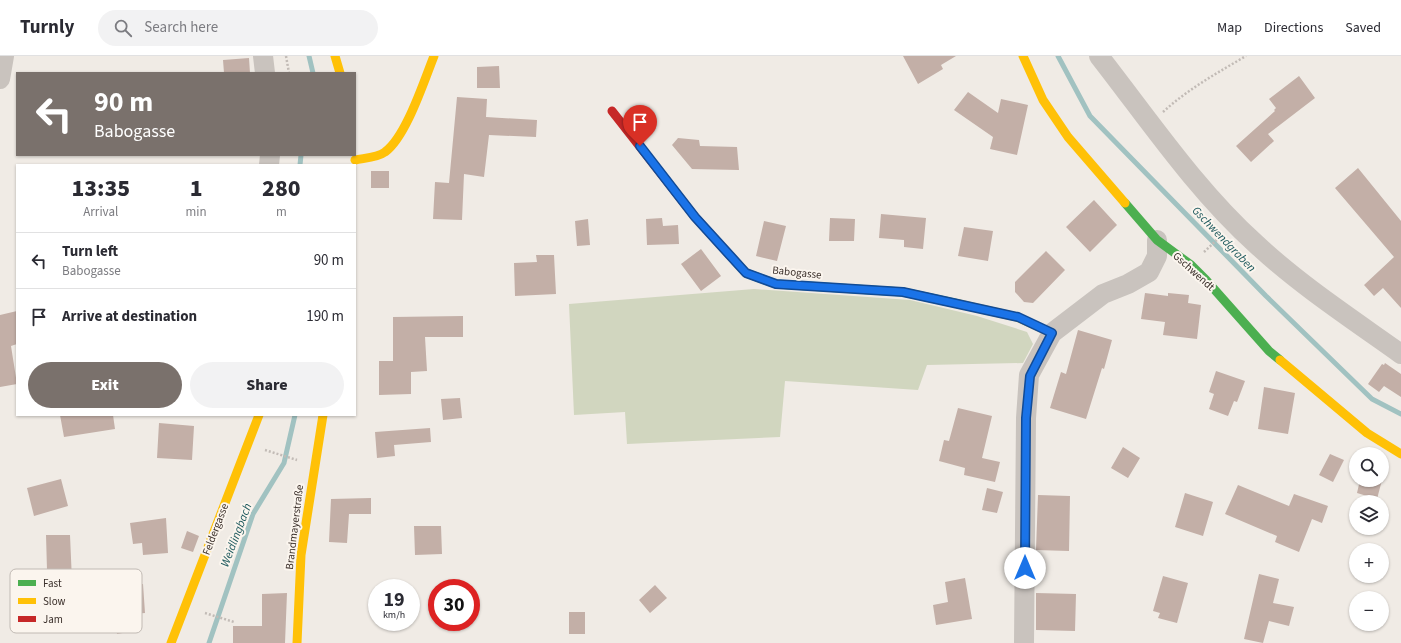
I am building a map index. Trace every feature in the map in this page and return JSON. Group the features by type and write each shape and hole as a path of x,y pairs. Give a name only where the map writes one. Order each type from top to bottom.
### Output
{"street":[{"path":"0,79 4,56"},
{"path":"262,56 265,72"},
{"path":"335,56 340,72"},
{"path":"355,160 377,155 389,148 412,110 434,56"},
{"name":"Gschwendt","path":"1023,56 1043,100 1068,137 1157,240 1191,265 1269,351 1366,434 1401,454"},
{"path":"1099,56 1195,180 1234,222 1274,261 1401,354"},
{"name":"Babogasse","path":"612,111 695,217 746,273 776,284 903,292 1018,317 1052,333"},
{"path":"1024,643 1026,418 1030,376 1052,333 1103,294 1128,284 1149,272 1157,256 1157,240"},
{"name":"Feldergasse","path":"171,643 259,416"},
{"name":"Brandmayerstraße","path":"298,643 301,555 323,416"}],"path":[{"path":"286,56 289,72"},
{"path":"1151,123 1183,95 1246,56"},
{"path":"1191,265 1234,222"},
{"path":"263,450 297,460"},
{"path":"207,613 234,622"}],"green space":[{"path":"754,289 910,300 977,316 1027,332 1033,344 1023,363 927,365 918,390 785,381 780,437 627,444 625,412 574,415 569,304"}],"building":[{"path":"903,56 956,56 941,65 943,69 918,84"},
{"path":"249,58 250,72 224,72 223,60"},
{"path":"499,66 500,88 477,88 477,67"},
{"path":"1299,76 1315,98 1268,134 1274,141 1251,162 1236,146 1275,111 1274,110 1276,108 1269,99"},
{"path":"968,92 998,113 1001,99 1028,105 1017,155 990,149 993,137 954,110"},
{"path":"457,97 487,99 486,117 537,120 536,137 489,135 484,177 464,174 462,220 433,219 435,182 449,183"},
{"path":"678,138 699,140 700,146 737,147 739,170 692,169 672,145"},
{"path":"1358,168 1401,221 1401,308 1383,288 1374,296 1364,285 1394,257 1335,188"},
{"path":"371,171 389,171 389,188 371,188"},
{"path":"1094,200 1117,225 1090,252 1066,227"},
{"path":"881,214 926,218 923,249 904,247 904,240 879,238"},
{"path":"662,218 663,226 678,225 679,244 647,245 646,219"},
{"path":"830,218 855,219 854,241 829,241"},
{"path":"588,219 590,245 577,246 575,221"},
{"path":"764,221 786,226 777,261 756,256"},
{"path":"964,227 993,231 988,261 958,256"},
{"path":"701,249 721,276 701,291 681,264"},
{"path":"1046,251 1065,270 1033,303 1024,302 1015,292 1015,282"},
{"path":"536,255 554,255 556,294 515,296 514,263 537,262"},
{"path":"1145,293 1168,296 1168,293 1189,295 1188,303 1201,305 1197,339 1163,335 1165,322 1141,319"},
{"path":"16,311 16,344 11,346 16,384 0,387 0,315"},
{"path":"463,316 463,337 425,337 427,371 411,372 411,394 379,395 379,361 393,361 393,317"},
{"path":"1078,330 1112,340 1104,369 1102,368 1086,419 1050,408 1061,372 1066,374"},
{"path":"1385,363 1401,374 1401,397 1384,386 1379,392 1368,384 1382,364 1384,365"},
{"path":"1216,371 1245,381 1237,402 1234,401 1228,416 1209,409 1214,394 1209,392"},
{"path":"1264,387 1295,393 1288,434 1258,429"},
{"path":"460,398 462,418 443,420 441,399"},
{"path":"958,408 992,416 982,458 1000,462 995,482 964,475 965,468 939,461 944,440 949,441"},
{"path":"60,416 113,416 115,429 64,437"},
{"path":"159,423 194,426 192,460 157,458"},
{"path":"430,428 431,442 394,445 395,456 377,458 375,432"},
{"path":"1123,447 1140,458 1128,478 1111,468"},
{"path":"1330,454 1344,460 1333,482 1319,475"},
{"path":"61,479 68,506 34,516 27,488"},
{"path":"1238,485 1289,506 1294,494 1328,506 1322,523 1312,519 1299,552 1275,542 1277,536 1225,514"},
{"path":"1358,487 1380,487 1378,495 1364,495 1357,493"},
{"path":"987,488 1003,492 997,513 982,510"},
{"path":"1185,493 1213,502 1203,536 1175,527"},
{"path":"1038,495 1070,496 1069,551 1036,550"},
{"path":"371,498 371,514 349,514 347,543 329,542 331,499"},
{"path":"166,518 168,553 143,555 142,543 133,544 130,523"},
{"path":"414,526 441,526 442,554 415,555"},
{"path":"187,531 199,536 193,552 181,548"},
{"path":"46,535 70,535 71,569 47,569"},
{"path":"1259,574 1279,579 1273,603 1294,607 1289,626 1269,621 1263,643 1244,639"},
{"path":"1163,576 1188,583 1177,623 1158,618 1160,613 1153,611"},
{"path":"965,578 972,619 936,625 933,605 948,602 945,582"},
{"path":"142,584 145,613 142,613"},
{"path":"655,585 667,598 650,613 639,600"},
{"path":"287,593 285,643 233,643 233,626 262,626 262,594"},
{"path":"1036,593 1076,594 1075,631 1036,630"},
{"path":"569,612 585,612 585,634 569,634"}],"waterway":[{"name":"Weidlingbach","path":"309,56 313,72"},
{"name":"Gschwendgraben","path":"1058,56 1090,116 1266,296 1372,399 1401,414"},
{"name":"Weidlingbach","path":"300,164 301,156"},
{"name":"Weidlingbach","path":"209,643 253,514 284,463 295,416"}],"traffic: fast":[{"path":"1125,203 1157,240 1191,265 1206,280 1269,351 1280,360"},
{"path":"735,261 746,273 776,284 903,292 959,304"}],"traffic: slow":[{"path":"335,56 340,72"},
{"path":"355,160 378,156 393,145 414,108 434,56"},
{"path":"1023,56 1043,100 1068,137 1125,203"},
{"path":"959,304 1017,317 1052,333"},
{"path":"1280,360 1367,433 1401,454"},
{"path":"171,643 259,416"},
{"path":"297,643 301,555 323,416"}],"traffic: jam":[{"path":"612,111 695,217 735,261"}],"route":[{"path":"640,146 695,217 746,273 776,284 903,292 1018,317 1052,333 1030,376 1026,418 1025,568"}]}
